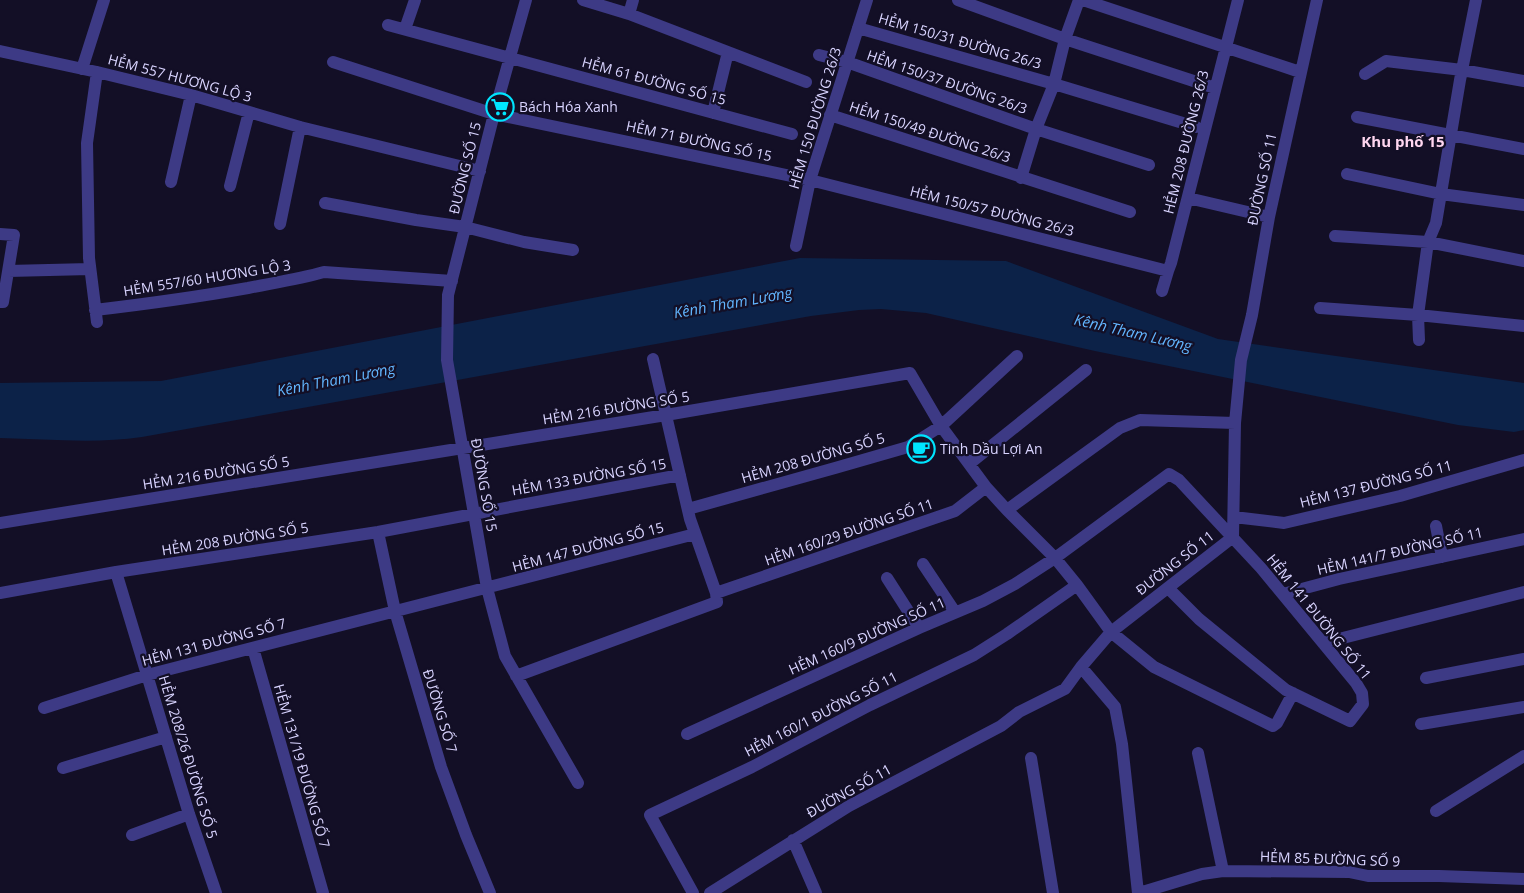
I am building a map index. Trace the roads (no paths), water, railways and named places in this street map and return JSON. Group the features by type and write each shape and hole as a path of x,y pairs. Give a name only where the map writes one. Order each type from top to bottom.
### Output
{"street":[{"path":"82,69 104,0"},
{"path":"405,29 415,0"},
{"name":"ĐƯỜNG SỐ 15","path":"516,676 505,656 487,588 447,360 448,295 494,114 526,0"},
{"path":"583,0 629,14 806,82"},
{"path":"629,14 632,0"},
{"name":"HẺM 150 ĐƯỜNG 26/3","path":"796,246 810,180 867,0"},
{"path":"958,0 1065,39 1215,88"},
{"path":"1021,178 1036,129 1054,84 1065,39 1081,0 1226,46 1300,72"},
{"name":"HẺM 208 ĐƯỜNG 26/3","path":"1162,291 1171,264 1238,0"},
{"name":"ĐƯỜNG SỐ 11","path":"710,893 849,806 1001,726 1019,712 1065,689 1111,632 1233,537 1235,423 1242,360 1269,217 1317,0"},
{"path":"1419,340 1418,314 1428,242 1436,223 1476,0"},
{"name":"HẺM 61 ĐƯỜNG SỐ 15","path":"388,24 792,134"},
{"name":"HẺM 150/31 ĐƯỜNG 26/3","path":"858,28 1196,127"},
{"name":"HẺM 557 HƯƠNG LỘ 3","path":"0,52 97,72 191,95 300,127 480,171"},
{"path":"714,113 728,52"},
{"name":"HẺM 150/37 ĐƯỜNG 26/3","path":"819,55 847,62 1036,129 1149,165"},
{"path":"1365,74 1386,61 1462,70 1524,81"},
{"name":"HẺM 71 ĐƯỜNG SỐ 15","path":"333,62 494,114 810,180"},
{"name":"HẺM 557/60 HƯƠNG LỘ 3","path":"97,72 87,143 89,258 96,316 165,301 305,277 324,272 452,281"},
{"path":"171,182 191,95"},
{"path":"230,186 249,112"},
{"name":"HẺM 150/49 ĐƯỜNG 26/3","path":"830,115 1130,212"},
{"path":"1357,117 1524,148"},
{"path":"280,224 300,127"},
{"path":"1347,174 1441,194 1524,205"},
{"name":"HẺM 150/57 ĐƯỜNG 26/3","path":"810,180 1168,271"},
{"path":"1188,198 1269,217"},
{"path":"325,203 466,227 524,242 574,250"},
{"path":"0,234 14,234 1,302"},
{"path":"1335,236 1428,242 1524,261"},
{"path":"8,271 90,269"},
{"path":"1320,308 1418,314 1524,326"},
{"name":"HẺM 208 ĐƯỜNG SỐ 5","path":"688,509 908,447 941,426 1018,356"},
{"path":"653,359 688,509 716,598"},
{"path":"969,464 1086,370"},
{"name":"HẺM 216 ĐƯỜNG SỐ 5","path":"0,523 666,416 910,373 941,426 986,487 1055,558 1111,632 1154,667 1273,726 1277,723 1293,693"},
{"path":"1007,510 1120,428 1140,420 1235,423"},
{"name":"HẺM 137 ĐƯỜNG SỐ 11","path":"1234,517 1284,523 1400,496 1524,460"},
{"name":"HẺM 141 ĐƯỜNG SỐ 11","path":"1055,558 1169,474 1179,480 1283,594 1356,683 1362,694 1362,704 1350,721 1293,693"},
{"name":"HẺM 133 ĐƯỜNG SỐ 15","path":"474,514 680,475"},
{"name":"HẺM 160/29 ĐƯỜNG SỐ 11","path":"516,676 716,598 955,511 986,487"},
{"name":"HẺM 208 ĐƯỜNG SỐ 5","path":"0,593 116,572 378,532 474,514"},
{"path":"1436,526 1442,557"},
{"name":"ĐƯỜNG SỐ 7","path":"378,532 395,611 452,800 490,893"},
{"name":"HẺM 147 ĐƯỜNG SỐ 15","path":"395,611 695,534"},
{"name":"HẺM 141/7 ĐƯỜNG SỐ 11","path":"1283,594 1339,579 1524,539"},
{"name":"HẺM 160/9 ĐƯỜNG SỐ 11","path":"687,734 919,628 983,601 1015,584 1055,558"},
{"path":"923,564 955,612"},
{"name":"HẺM 208/26 ĐƯỜNG SỐ 5","path":"116,572 166,738 216,893"},
{"path":"887,578 919,628"},
{"name":"HẺM 160/1 ĐƯỜNG SỐ 11","path":"693,893 650,814 752,767 870,705 974,655 1077,585"},
{"path":"1168,588 1199,619 1286,690 1293,693"},
{"path":"1323,643 1524,592"},
{"name":"HẺM 131 ĐƯỜNG SỐ 7","path":"44,708 147,675 395,611"},
{"name":"HẺM 131/19 ĐƯỜNG SỐ 7","path":"253,648 323,893"},
{"path":"1426,678 1524,659"},
{"path":"1081,667 1115,707 1122,744 1138,893"},
{"path":"516,676 578,783"},
{"path":"1421,724 1524,707"},
{"path":"63,768 166,738"},
{"path":"1198,753 1223,871"},
{"path":"1436,811 1524,756"},
{"path":"1031,758 1054,893"},
{"path":"132,834 190,814"},
{"path":"793,840 816,893"},
{"name":"HẺM 85 ĐƯỜNG SỐ 9","path":"1138,893 1202,874 1223,871 1349,872 1368,876 1524,879"}],"water":[{"name":"Kênh Tham Lương","path":"800,258 1006,261 1218,339 1524,383 1524,430 1514,432 1458,425 1095,351 926,313 881,309 811,316 142,437 89,441 0,438 0,383 161,381"}],"place":[{"name":"Bách Hóa Xanh","path":"500,107"},
{"name":"Tinh Dầu Lợi An","path":"921,449"}],"district":[{"name":"Khu phố 15","path":"1403,142"}]}
